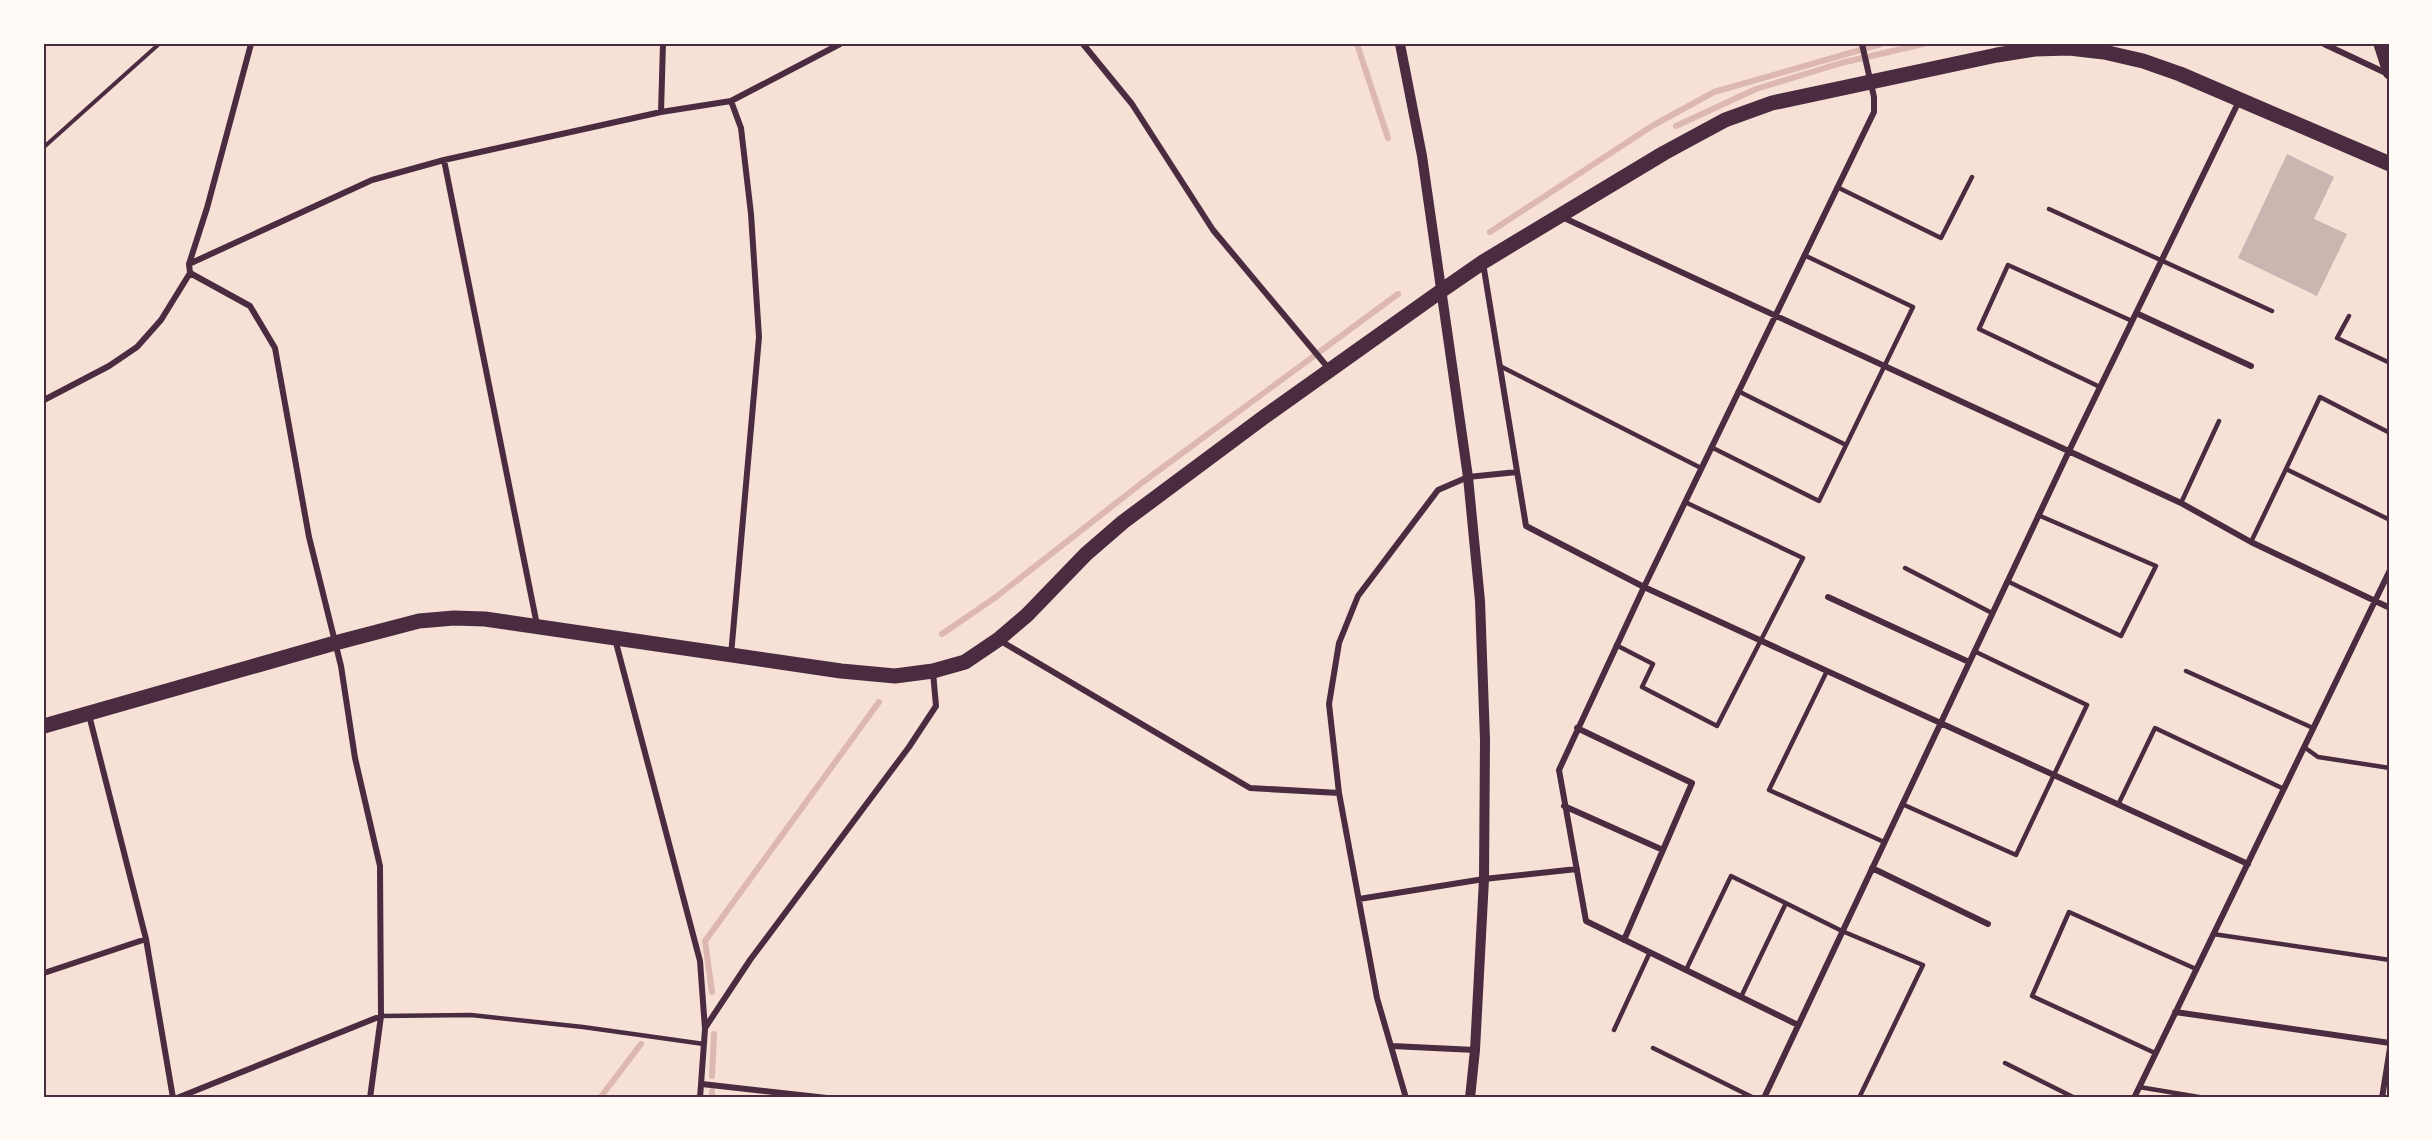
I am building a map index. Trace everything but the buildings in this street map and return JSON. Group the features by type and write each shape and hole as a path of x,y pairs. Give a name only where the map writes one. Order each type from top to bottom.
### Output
{"main road":[{"path":"2381,44 2390,74"},
{"path":"44,726 334,643 419,621 443,619 485,619 842,671 894,676 933,671 964,662 999,639 1027,615 1086,554 1123,522 1264,417 1441,291 1483,262 1664,153 1725,120 1772,103 1997,55 2035,49 2069,48 2103,52 2143,61 2241,98 2390,164"}],"street":[{"path":"44,400 109,366 137,347 161,320 190,273 189,264 207,208 251,44"},
{"path":"661,112 663,44"},
{"path":"189,264 372,180 444,160 661,112 731,101 840,44"},
{"path":"1083,44 1132,104 1213,230 1331,371"},
{"path":"1400,44 1422,156 1468,477 1480,601 1485,740 1484,879 1475,1050 1470,1098"},
{"path":"1798,1025 1586,921 1559,770 1616,645 1874,112 1874,97 1862,44"},
{"path":"2324,44 2390,74"},
{"path":"1764,1098 2038,515 2241,98"},
{"path":"731,101 741,129 752,214 759,337 731,655"},
{"path":"444,160 537,626"},
{"path":"1559,216 2181,503 2251,542 2390,608"},
{"path":"1483,262 1526,525 1644,587 2248,864"},
{"path":"190,273 250,306 275,348 309,537 341,666 355,758 380,866 381,1016 370,1098"},
{"path":"2136,313 2251,366"},
{"path":"1406,1098 1377,998 1339,794 1329,704 1339,643 1358,596 1438,490 1468,477 1517,472"},
{"path":"2134,1098 2390,570"},
{"path":"1828,597 1969,662"},
{"path":"614,638 700,962 705,1029 700,1098"},
{"path":"999,639 1250,789 1339,794"},
{"path":"705,1029 750,960 909,747 936,706 933,671"},
{"path":"88,714 146,939 175,1098 381,1016"},
{"path":"1577,728 1692,783 1624,940"},
{"path":"1564,806 1663,850"},
{"path":"1872,868 1988,924"},
{"path":"1359,899 1484,879 1577,869"},
{"path":"44,973 146,939"},
{"path":"2175,1012 2390,1043"},
{"path":"1392,1046 1475,1050"},
{"path":"2382,1098 2390,1048"},
{"path":"702,1084 827,1098"}],"lane":[{"path":"1837,187 1941,238 1972,177"},
{"path":"2049,209 2272,311"},
{"path":"1712,447 1820,501 1913,307 1804,255"},
{"path":"2100,387 1979,328 2008,265 2132,321"},
{"path":"2349,316 2337,338 2390,363"},
{"path":"1500,366 1701,468"},
{"path":"1738,391 1846,446"},
{"path":"2251,542 2320,398 2390,433"},
{"path":"2181,503 2220,421"},
{"path":"2286,469 2390,520"},
{"path":"1616,645 1653,664 1642,687 1717,726 1803,558 1685,502"},
{"path":"2007,581 2121,636 2156,566 2038,515"},
{"path":"1905,568 1992,613"},
{"path":"1902,804 2016,855 2087,705 1974,651"},
{"path":"1827,671 1769,790 1884,842"},
{"path":"2186,671 2313,728"},
{"path":"2118,805 2155,728 2284,789"},
{"path":"2304,747 2318,757 2390,768"},
{"path":"1686,970 1731,876 1842,931 1923,965 1859,1098"},
{"path":"1741,997 1786,903"},
{"path":"2155,1053 2032,996 2069,912 2196,969"},
{"path":"2213,934 2390,960"},
{"path":"1614,1030 1650,952"},
{"path":"381,1016 471,1015 583,1027 704,1044"},
{"path":"1653,1048 1754,1098"},
{"path":"2005,1063 2075,1098"},
{"path":"2139,1087 2205,1098"}],"path":[{"path":"44,147 159,44"}],"waterway":[{"path":"1357,44 1388,138"},
{"path":"1490,232 1652,126 1714,92 1881,44"},
{"path":"1676,126 1756,89 1841,63 1923,44"},
{"path":"942,634 996,597 1143,482 1398,294"},
{"path":"712,992 705,941 879,702"},
{"path":"712,1076 714,1034"},
{"path":"600,1098 641,1044"},
{"path":"712,1091 712,1098"}]}
